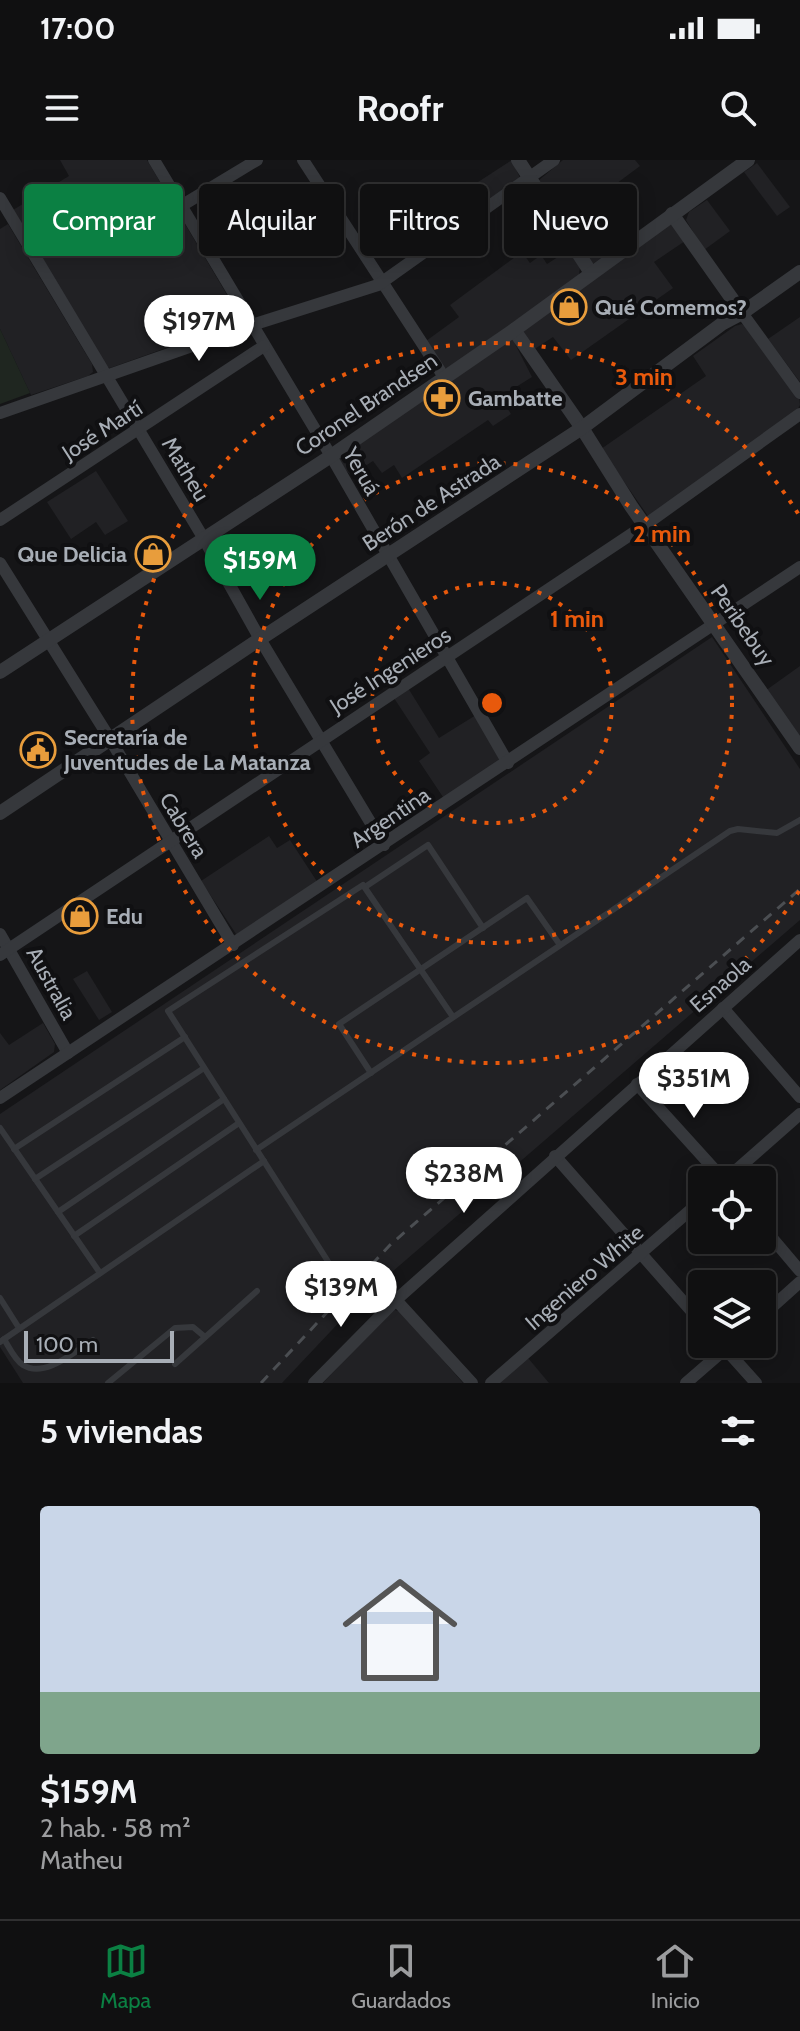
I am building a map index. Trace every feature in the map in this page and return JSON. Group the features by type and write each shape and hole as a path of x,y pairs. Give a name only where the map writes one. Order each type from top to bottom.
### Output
{"street":[{"name":"Yeruá","path":"154,160 168,184"},
{"path":"183,205 257,160"},
{"path":"303,160 444,377"},
{"path":"518,160 591,273"},
{"path":"0,413 384,282 554,160"},
{"name":"Coronel Brandsen","path":"0,672 331,456 514,330 745,161"},
{"name":"Matheu","path":"0,198 384,845"},
{"name":"Yeruá","path":"183,209 331,456 508,763"},
{"path":"672,214 800,393"},
{"name":"Berón de Astrada","path":"0,813 582,428 723,323 800,272"},
{"name":"Peribebuy","path":"514,330 800,748"},
{"name":"José Martí","path":"0,520 264,346"},
{"name":"José Ingenieros","path":"5,952 645,525 800,414"},
{"name":"Cabrera","path":"0,563 233,945"},
{"name":"Argentina","path":"0,1098 800,567"},
{"name":"Australia","path":"0,934 5,952 68,1053"},
{"name":"Esnaola","path":"314,1383 396,1300 800,940"},
{"path":"723,1008 800,1097"},
{"path":"637,1084 711,1166"},
{"path":"740,1166 800,1114"},
{"path":"555,1156 688,1307"},
{"name":"Ingeniero White","path":"491,1383 688,1212"},
{"path":"776,1243 800,1271"},
{"path":"776,1303 800,1282"},
{"path":"396,1300 472,1383"},
{"path":"686,1383 713,1358"},
{"path":"736,1358 756,1383"}],"lane":[{"path":"256,1150 730,831 774,833 800,820"},
{"path":"329,1263 168,1011 428,845 483,928"},
{"path":"365,887 453,1017"},
{"path":"371,1073 339,1024 420,969 527,898 560,945"},
{"path":"14,1149 185,1037"},
{"path":"35,1179 204,1068"},
{"path":"58,1212 224,1099"},
{"path":"74,1236 239,1123"},
{"path":"0,1128 100,1273"},
{"path":"93,1340 55,1364 41,1369 20,1363 2,1340 264,1161"},
{"path":"175,1364 257,1291"},
{"path":"0,1298 19,1328"},
{"path":"108,1383 175,1328 193,1327 205,1337"}],"shaded area":[{"path":"60,160 147,160 161,184 56,184 69,176"},
{"path":"512,160 520,178 512,184 504,184 504,190 488,203 488,184 475,184"},
{"path":"563,160 635,160 640,166 616,184 540,184 538,181"},
{"path":"757,163 790,207 777,216 744,172"},
{"path":"707,200 730,231 704,250 686,220 689,212"},
{"path":"24,203 24,229 13,210"},
{"path":"183,221 199,248 199,256 204,256 239,315 239,322 110,368 105,366 40,256 183,256"},
{"path":"8,224 24,256 27,256 92,364 93,372 88,376 31,395 0,329 0,229"},
{"path":"666,224 672,225 685,241 654,262 673,288 571,360 553,337 533,350 523,334 524,329 623,256 637,256 637,245"},
{"path":"517,256 525,256 530,263 542,256 547,264 560,256 573,256 580,266 579,276 444,368 426,341 459,317 450,305"},
{"path":"586,256 604,256 594,263"},
{"path":"800,317 800,382 768,339"},
{"path":"742,324 799,395 800,405 795,414 648,516 601,449 706,376 693,356"},
{"path":"0,329 30,393 0,404"},
{"path":"512,338 532,377 500,397 511,414 493,426 488,420 402,478 394,465 382,473 373,461 351,475 340,465 340,457"},
{"path":"96,471 128,521 105,535 96,522 71,539 47,502"},
{"path":"712,637 800,769 800,920 363,1297 282,1383 23,1383 0,1347 0,1114"},
{"path":"800,666 800,740 765,691"},
{"path":"408,688 439,738 476,715 499,754 499,762 445,800 419,761 430,753 394,698"},
{"path":"269,836 277,848 290,840 318,883 241,934 236,934 201,881"},
{"path":"87,971 112,1012 99,1020 73,979"},
{"path":"43,1023 55,1044 54,1052 0,1090 0,1033 9,1045"},
{"path":"392,1309 401,1312 463,1383 323,1383"},
{"path":"528,1358 549,1383 499,1383"}],"railway":[{"path":"261,1383 390,1245 800,889"}],"place":[{"name":"Qué Comemos?","path":"569,307"},
{"name":"Gambatte","path":"442,398"},
{"name":"Que Delicia","path":"153,554"},
{"name":"Secretaría de Juventudes de La Matanza","path":"38,750"},
{"name":"Edu","path":"80,916"}]}
